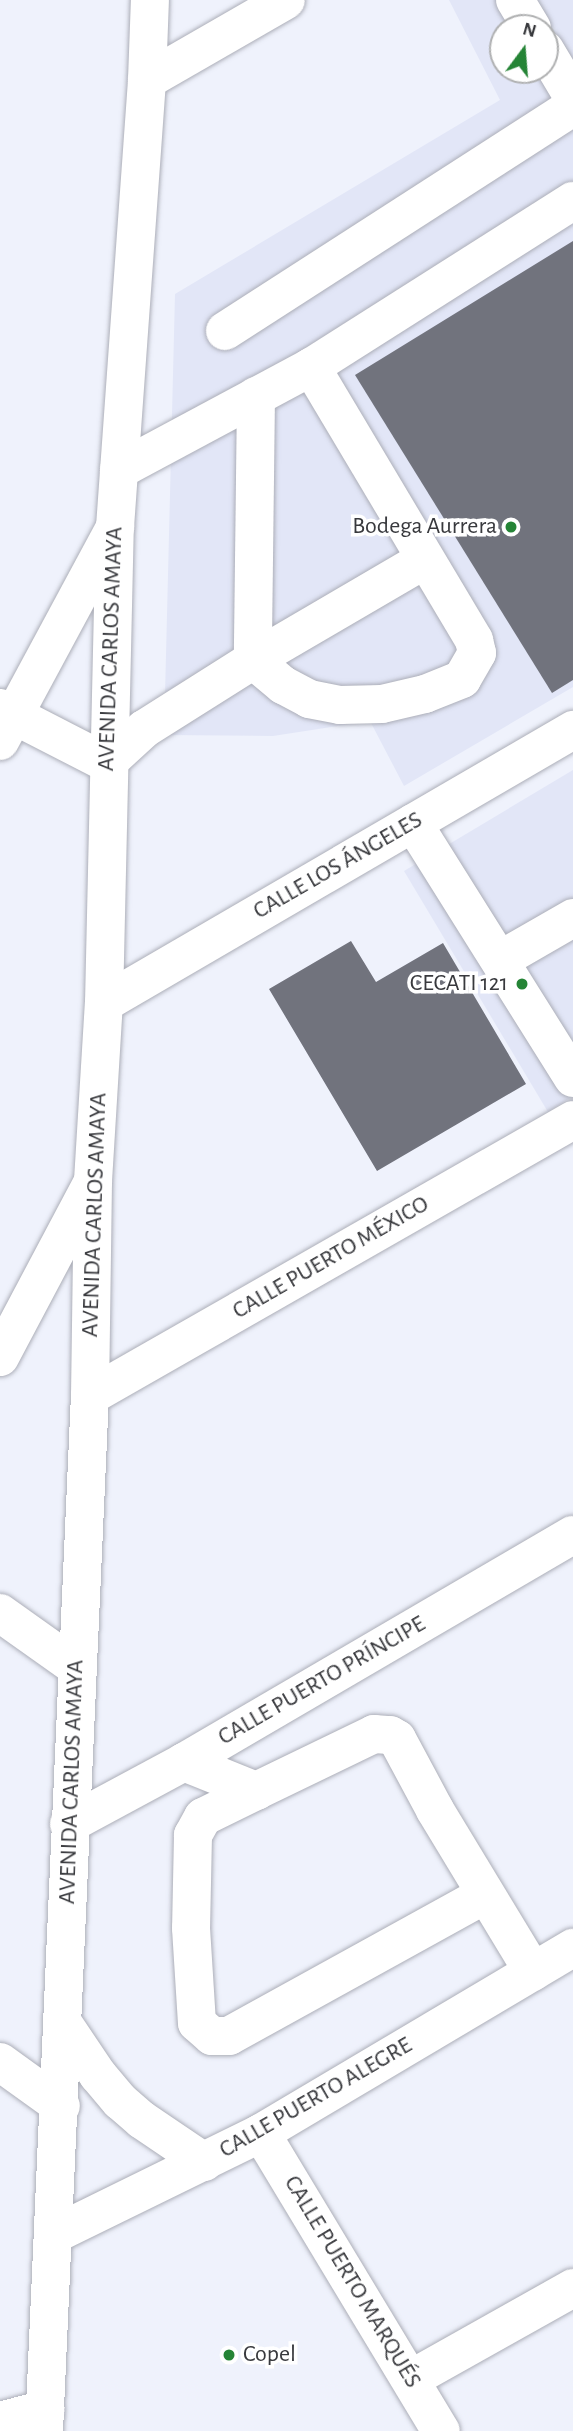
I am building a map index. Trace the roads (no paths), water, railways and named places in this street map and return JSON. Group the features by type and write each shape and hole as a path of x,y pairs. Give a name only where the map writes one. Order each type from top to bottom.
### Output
{"street":[{"name":"AVENIDA CARLOS AMAYA","path":"44,2420 61,2106 69,1824 90,1396 93,1181 104,1003 107,763 115,527 148,80 150,0"},
{"path":"148,80 286,0"},
{"path":"559,74 573,97"},
{"path":"225,331 573,107"},
{"path":"118,470 311,367 573,201"},
{"path":"253,660 283,685 309,699 340,705 383,704 425,694 461,679 474,664 477,653 474,640 311,367"},
{"path":"253,660 256,396"},
{"path":"115,527 5,722 107,763 144,729 253,660 424,560"},
{"name":"CALLE LOS ÁNGELES","path":"104,1003 573,730"},
{"path":"413,823 573,1078"},
{"path":"500,960 573,918"},
{"name":"CALLE PUERTO MÉXICO","path":"90,1396 573,1120"},
{"path":"0,1357 93,1181"},
{"name":"CALLE PUERTO PRÍNCIPE","path":"69,1824 184,1762 573,1535"},
{"path":"0,1613 76,1667"},
{"path":"484,1895 229,2036 212,2036 197,2023 191,1928 194,1835 203,1817 374,1734 390,1735 397,1739 484,1895 533,1972"},
{"path":"184,1762 256,1791"},
{"name":"CALLE PUERTO ALEGRE","path":"53,2235 261,2133 573,1948"},
{"path":"63,2023 98,2075 120,2101 142,2120 204,2161"},
{"path":"0,2062 61,2106"},
{"name":"CALLE PUERTO MARQUÉS","path":"261,2133 441,2431"},
{"path":"411,2379 573,2288"},
{"path":"0,2421 44,2420"}],"place":[{"name":"Bodega Aurrera","path":"511,527"},
{"name":"CECATI 121","path":"522,984"},
{"name":"Copel","path":"229,2355"}]}
